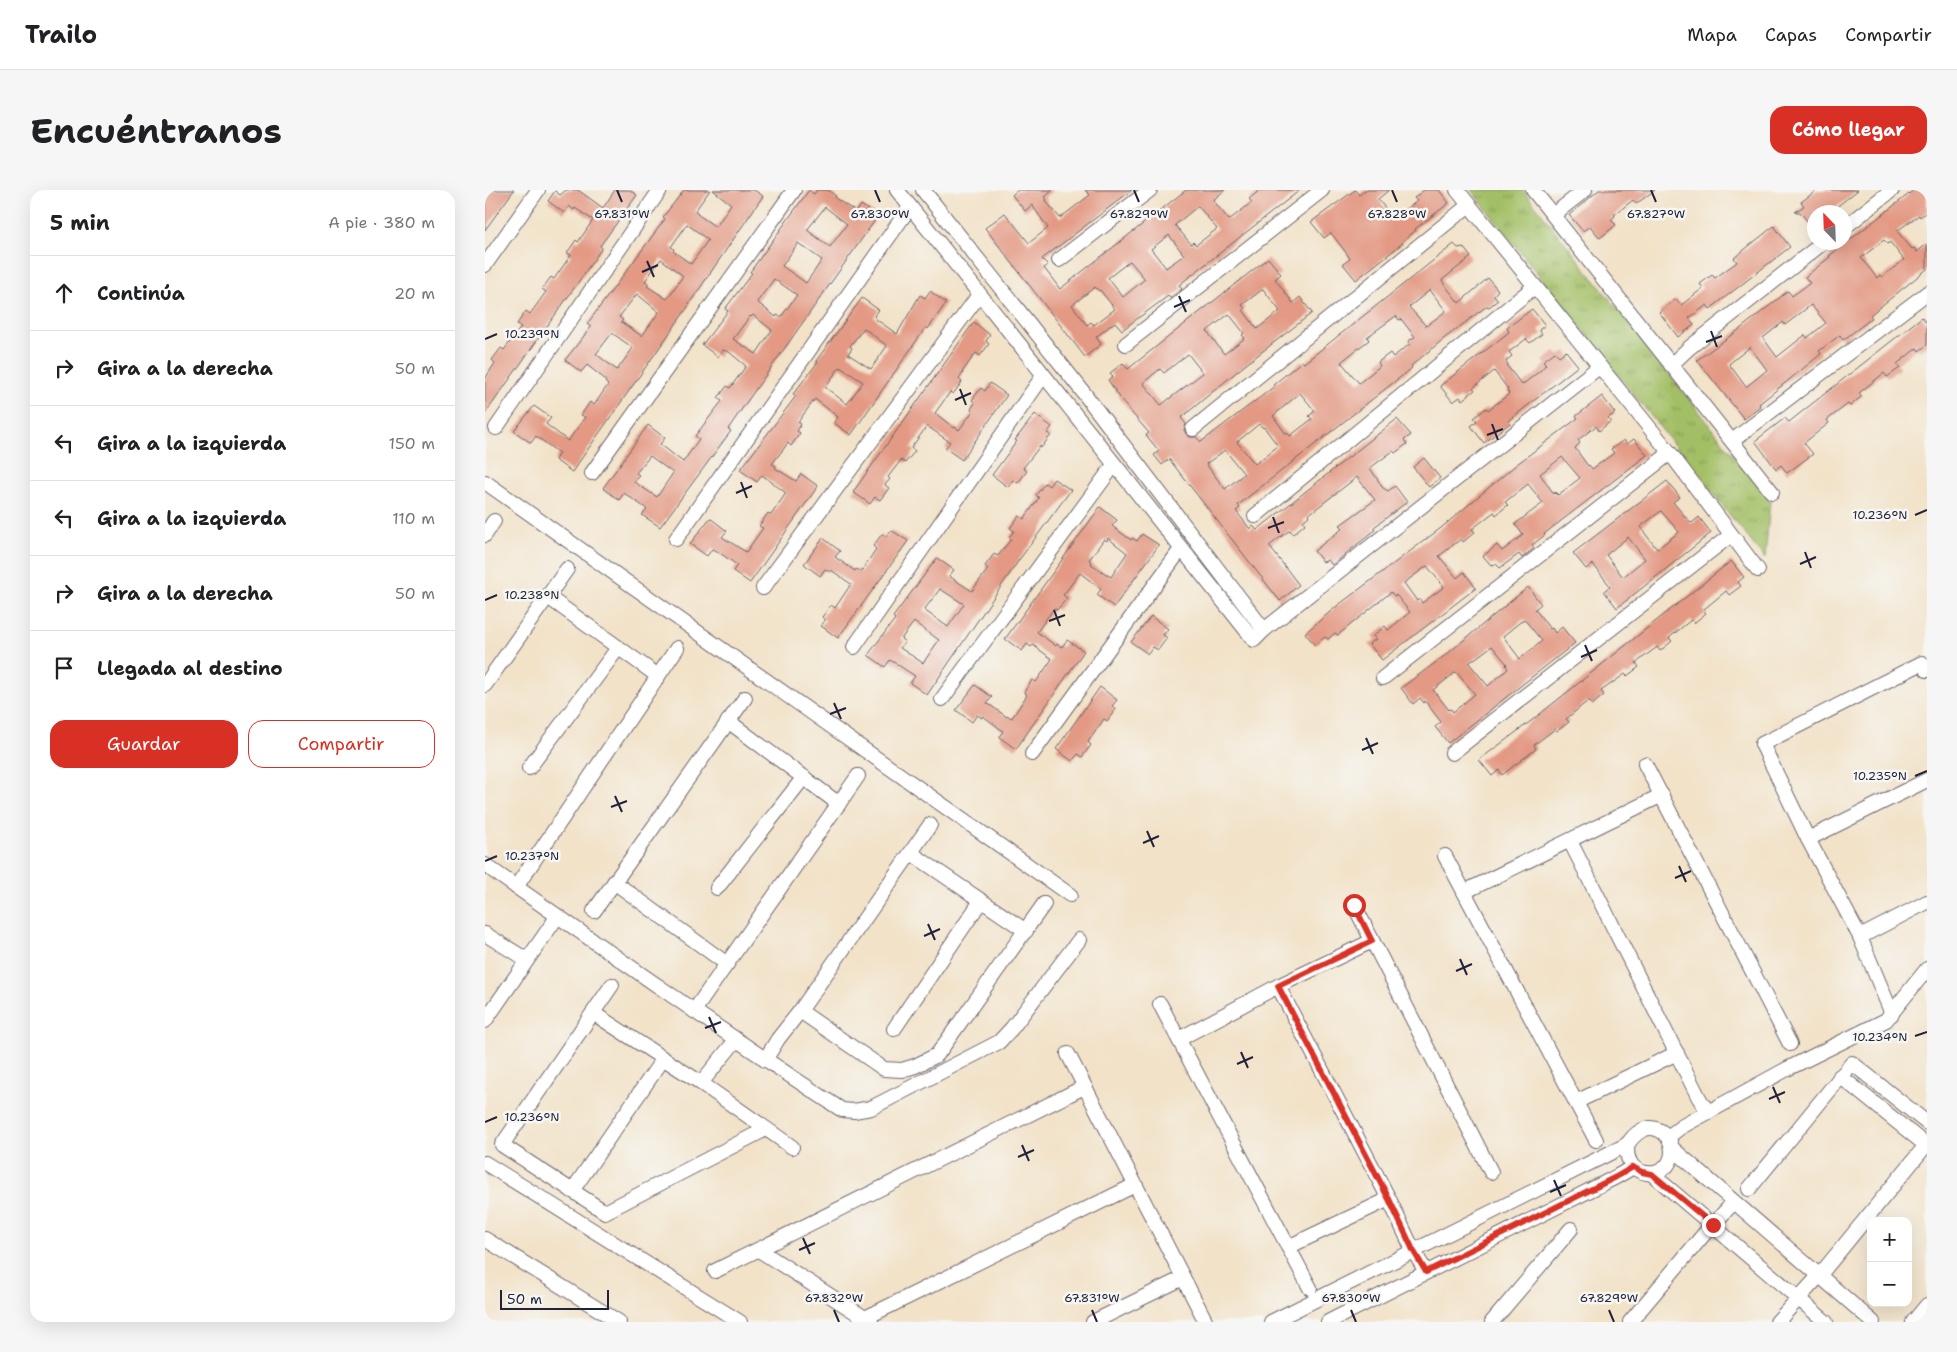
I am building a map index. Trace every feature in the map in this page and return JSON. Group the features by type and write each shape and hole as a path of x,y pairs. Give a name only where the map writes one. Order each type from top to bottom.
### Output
{"street":[{"path":"485,265 537,190"},
{"path":"496,428 661,190"},
{"path":"592,473 794,190"},
{"path":"897,190 1254,640 1264,630 1599,367"},
{"path":"923,190 1080,388 1264,630"},
{"path":"1059,260 1150,190"},
{"path":"1125,344 1322,190"},
{"path":"1457,190 1670,453 1758,570"},
{"path":"1533,190 1772,492"},
{"path":"1553,215 1585,190"},
{"path":"1852,221 1892,190"},
{"path":"1193,428 1469,205"},
{"path":"676,539 910,208"},
{"path":"1671,365 1689,348 1814,250"},
{"path":"1255,516 1534,287"},
{"path":"1732,441 1927,293"},
{"path":"763,588 979,295"},
{"path":"855,647 1043,376"},
{"path":"1063,401 1080,388"},
{"path":"1383,678 1670,453"},
{"path":"942,699 1114,465"},
{"path":"485,482 1070,895"},
{"path":"485,535 495,521"},
{"path":"1452,753 1731,535"},
{"path":"1031,754 1181,549"},
{"path":"485,685 567,569"},
{"path":"548,596 658,676"},
{"path":"529,768 618,648"},
{"path":"516,887 677,648"},
{"path":"1892,1014 1860,937 1808,839 1762,744 1922,663 1927,670"},
{"path":"594,911 745,698"},
{"path":"729,721 839,804"},
{"path":"1645,764 1790,1044"},
{"path":"694,1011 858,776"},
{"path":"717,888 804,777"},
{"path":"1808,839 1927,780"},
{"path":"1464,892 1662,795"},
{"path":"765,1060 930,825"},
{"path":"1569,842 1699,1098 1708,1112"},
{"path":"911,853 1025,931"},
{"path":"1445,856 1596,1140"},
{"path":"485,865 557,917 765,1060 842,1110 854,1111 871,1108 999,1042 1012,1028 1079,940"},
{"path":"614,882 727,964"},
{"path":"894,1029 981,901"},
{"path":"1860,937 1927,902"},
{"path":"800,1011 884,1069 902,1070 915,1066 937,1055 1044,904"},
{"path":"1354,905 1491,1172"},
{"path":"485,1021 557,917"},
{"path":"485,934 527,960"},
{"path":"1179,1039 1278,986 1372,941"},
{"path":"1652,1174 1667,1165 1672,1154 1670,1143 1681,1127 1787,1069 1886,1020 1927,969"},
{"path":"612,985 502,1145 605,1212 766,1129"},
{"path":"1278,986 1426,1272"},
{"path":"1160,1004 1310,1288"},
{"path":"593,1013 701,1083 792,1147"},
{"path":"701,1083 736,1040"},
{"path":"1576,1102 1677,1053"},
{"path":"1068,1054 1205,1322"},
{"path":"572,1191 663,1058"},
{"path":"1749,1189 1852,1063 1927,1122"},
{"path":"1777,1322 1819,1276 1927,1145 1840,1076"},
{"path":"715,1271 1084,1087"},
{"path":"1271,1322 1628,1143 1635,1133 1647,1128 1681,1127"},
{"path":"1647,1128 1658,1130 1734,1202 1873,1322"},
{"path":"1628,1143 1627,1156 1633,1167 1642,1172 1652,1174 1827,1322"},
{"path":"485,1163 740,1322"},
{"path":"1328,1322 1607,1182 1633,1167"},
{"path":"759,1250 868,1320 1135,1185"},
{"path":"1288,1247 1389,1199"},
{"path":"1630,1322 1734,1202"},
{"path":"1492,1322 1571,1230"},
{"path":"485,1239 619,1322"},
{"path":"1093,1322 1183,1278"},
{"path":"1913,1322 1927,1305"}],"green space":[{"path":"1471,190 1523,190 1770,501 1765,559"}],"building":[{"path":"485,190 514,190 485,230"},
{"path":"566,190 578,190 603,208 615,190 630,190 637,195 485,414 485,379 495,363 492,360 501,348 504,350 521,327 517,324 526,311 530,314 546,292 542,289 551,277 554,279 571,255 567,253 576,240 578,242 593,220 569,206 564,213 548,201 555,191 560,195"},
{"path":"684,190 710,190 695,211 716,227 731,204 713,190 754,190 763,196 572,472 555,460 559,453 536,436 531,443 514,431 534,406 551,418 546,424 568,441 585,417 581,415 590,402 594,405 608,385 605,382 606,380 587,365 581,372 565,360 591,327 587,324 665,219 663,217","holes":["687,224 708,240 691,264 673,251 674,249 671,247","661,259 683,276 667,299 647,286 649,284 645,281","637,294 659,312 642,336 621,322 623,320 619,317","612,333 633,348 617,370 596,354"]},
{"path":"809,190 814,194 817,190 828,190 836,196 835,198 856,212 861,205 878,216 728,429 731,431 660,527 642,515 647,509 624,493 619,500 603,488 648,425 665,438 660,444 683,462 699,439 695,436 722,401 718,398 727,386 730,388 746,366 729,352 723,350 718,357 702,345 728,311 725,309 752,273 750,272","holes":["825,207 847,224 830,247 807,230","798,243 822,260 806,283 782,266","774,279 797,295 781,317 777,315 776,317 757,302","753,315 772,330 756,354 733,339 750,316","650,456 673,473 657,497 634,482 639,475 636,473"]},
{"path":"1018,190 1053,190 1045,197 1046,201 1060,218 1090,195 1085,190 1132,190 1042,259 1048,265 1044,268 1060,289 1186,190 1225,190 1213,200 1229,220 1252,202 1249,199 1260,190 1300,190 1179,285 1182,289 1170,298 1168,296 1122,330 1115,322 1096,337 1101,344 1085,357 985,228 1005,213 1029,243 1048,228 1032,205 1025,211 1012,195","holes":["1198,206 1217,229 1196,245 1193,242 1191,244 1175,225","1169,235 1184,255 1166,268 1151,249","1130,261 1145,279 1123,297 1108,278","1095,287 1100,290 1115,309 1094,325 1091,322 1087,325 1072,305"]},
{"path":"1355,190 1359,195 1365,190 1389,190 1378,199 1392,217 1395,218 1417,201 1414,198 1424,190 1439,190 1449,203 1415,229 1403,243 1356,280 1343,264 1350,259 1331,233 1324,238 1311,222"},
{"path":"1599,190 1655,190 1636,204 1633,200 1614,215 1611,220 1616,225 1600,238 1590,226 1583,231 1569,215"},
{"path":"1817,190 1858,190 1839,205 1807,205 1807,221 1800,212 1795,212 1804,206 1801,202"},
{"path":"1914,190 1927,190 1927,212 1920,217 1919,215 1897,231 1912,249 1914,248 1917,252 1927,244 1927,269 1870,315 1872,318 1843,340 1840,335 1819,351 1821,354 1759,404 1760,406 1744,419 1697,360 1788,291 1792,296 1810,283 1805,277 1837,250 1852,250 1852,238","holes":["1884,240 1888,244 1890,242 1904,260 1882,277 1880,275 1877,278 1861,258","1811,305 1826,323 1807,338 1805,335 1777,357 1763,338 1783,322 1785,325","1750,347 1767,370 1746,387 1729,364"]},
{"path":"1774,226 1790,247 1710,309 1707,305 1689,318 1694,325 1678,337 1659,312 1676,299 1681,305 1684,303 1703,288 1700,284 1712,275 1715,278 1737,262 1734,258"},
{"path":"1454,244 1458,248 1463,247 1471,257 1442,280 1444,284 1459,303 1488,278 1498,290 1494,295 1498,300 1446,337 1411,366 1412,368 1238,505 1240,508 1236,511 1250,529 1253,526 1257,530 1397,419 1411,435 1404,440 1407,444 1395,453 1393,451 1370,468 1383,488 1388,491 1395,486 1407,502 1373,528 1375,530 1332,565 1328,560 1323,562 1314,551 1343,528 1340,525 1375,500 1357,477 1308,515 1303,521 1305,524 1293,534 1290,530 1269,546 1299,585 1280,601 1169,459 1162,465 1154,455 1159,451 1146,435 1149,433 1125,405 1108,380 1113,376 1110,373 1123,363 1128,369 1268,258 1281,274 1275,279 1293,303 1300,297 1312,313 1181,418 1186,424 1184,430 1187,435 1196,437 1201,442 1275,386 1273,385 1302,361 1304,363","holes":["1263,289 1280,311 1257,329 1243,310 1245,309 1242,305","1430,290 1446,311 1426,326 1409,307","1229,314 1244,333 1242,335 1245,338 1224,354 1207,331","1396,316 1399,320 1401,319 1415,337 1408,341 1410,344 1393,357 1390,353 1378,362 1380,366 1359,383 1341,362 1369,340 1367,337","1188,354 1203,373 1161,405 1143,383 1160,369 1164,373","1300,393 1315,411 1309,416 1312,419 1290,436 1286,434 1273,416","1259,424 1264,427 1278,446 1255,464 1237,442","1225,450 1244,474 1225,489 1206,464"]},
{"path":"930,291 946,303 928,329 926,327 851,435 834,423 838,417 815,399 798,422 801,424 797,431 800,433 791,446 788,443 772,464 776,466 775,468 796,481 801,474 818,486 750,583 733,571 737,565 717,551 712,549 707,556 690,544 710,518 727,531 722,537 746,552 763,528 759,526 768,513 771,515 786,493 762,475 757,482 740,470 796,396 793,394 818,362 816,361 862,298 879,310 874,316 877,320 897,334 920,295 925,298","holes":["864,328 887,346 871,369 848,354 852,348 850,346","840,367 863,382 847,404 825,387"]},
{"path":"1532,309 1545,325 1539,330 1542,334 1530,343 1526,339 1509,352 1512,356 1506,361 1507,366 1522,385 1541,370 1546,364 1543,361 1555,352 1559,356 1566,351 1578,366 1508,421 1510,423 1484,443 1471,426 1477,421 1474,418 1509,394 1508,389 1494,371 1473,388 1475,390 1462,400 1460,397 1453,402 1440,386 1509,332 1507,328"},
{"path":"1922,317 1927,323 1927,345 1919,351 1917,348 1897,364 1900,368 1887,377 1884,373 1859,393 1862,396 1850,406 1848,404 1827,420 1829,423 1804,443 1813,454 1787,473 1781,465 1776,469 1755,441 1785,418 1789,422"},
{"path":"974,322 990,335 986,341 989,344 980,356 976,353 962,372 959,379 962,382 953,394 950,392 935,413 959,430 973,411 971,409 975,403 972,400 981,388 985,391 990,383 1007,395 962,460 945,448 950,442 927,426 911,448 915,451 905,463 901,460 888,477 890,479 885,485 889,488 880,500 875,497 870,504 853,492"},
{"path":"1602,396 1615,413 1608,418 1611,421 1599,431 1596,426 1578,440 1580,443 1575,448 1592,469 1614,453 1611,449 1624,440 1627,444 1634,439 1647,455 1544,534 1532,545 1534,548 1522,558 1519,554 1500,568 1496,564 1491,565 1483,556 1497,545 1502,551 1523,535 1515,524 1543,503 1528,484 1505,502 1508,505 1496,515 1494,512 1472,529 1475,532 1463,542 1461,539 1439,556 1457,578 1464,572 1476,588 1382,660 1369,644 1376,639 1373,636 1385,626 1388,630 1410,612 1396,595 1394,596 1391,592 1338,635 1335,633 1328,639 1325,637 1315,645 1305,633 1337,606 1441,528 1517,464 1578,418 1576,416","holes":["1562,457 1580,478 1558,495 1555,492 1554,494 1540,474","1427,566 1444,587 1422,603 1419,599 1417,601 1404,583"]},
{"path":"1035,414 1052,427 1047,433 1051,435 1023,468 1027,471 1018,483 1013,480 1008,487 992,475"},
{"path":"1424,458 1440,478 1429,487 1413,467"},
{"path":"1054,479 1071,490 1019,560 927,695 910,683 915,676 890,660 885,667 868,655 895,619 893,617 937,558 954,570 949,576 972,591 988,569 985,566 994,554 998,556 1011,539 1009,537 1014,531 1010,528 1019,516 1024,519 1039,498 1036,495 1045,483 1049,486","holes":["940,589 964,604 948,627 924,610","914,622 939,640 923,663 900,648 905,642 901,639"]},
{"path":"1667,481 1680,497 1673,502 1687,519 1692,523 1699,517 1711,533 1617,608 1604,591 1610,586 1593,564 1586,569 1573,553","holes":["1661,511 1679,532 1657,549 1640,527","1628,537 1645,559 1623,577 1606,555"]},
{"path":"1100,507 1117,520 1112,526 1131,540 1132,538 1137,541 1142,534 1159,545 1114,607 1097,595 1101,589 1080,573 1063,595 1067,598 1057,610 1054,608 1037,632 1056,646 1057,644 1062,647 1067,640 1084,651 1016,749 999,737 1003,731 983,716 982,718 977,715 972,722 956,710 975,685 992,697 987,703 1007,717 1012,718 1027,695 1024,692 1032,680 1036,682 1052,659 1033,645 1031,647 1027,644 1022,651 1005,639","holes":["1108,538 1127,553 1111,577 1091,564 1089,560 1104,539 1107,541"]},
{"path":"891,530 908,541 838,638 821,626 825,620 822,617 831,605 835,608 851,584 831,570 830,572 825,569 820,576 804,564 823,538 840,551 835,557 855,571 856,569 861,572 876,549 873,546 882,534 886,537"},
{"path":"1731,561 1744,577 1738,582 1741,586 1729,595 1726,591 1703,610 1706,613 1694,623 1691,620 1669,638 1672,641 1660,651 1657,647 1636,663 1639,667 1627,676 1625,674 1601,691 1604,695 1592,705 1589,700 1566,719 1569,722 1557,731 1555,729 1534,745 1536,749 1502,775 1499,770 1492,776 1479,760 1535,718"},
{"path":"1528,587 1541,604 1535,609 1550,629 1552,628 1555,633 1562,627 1575,643 1448,743 1435,727 1441,722 1425,701 1424,703 1420,698 1413,704 1401,688 1447,654","holes":["1524,619 1542,641 1520,659 1503,636","1492,646 1507,664 1508,669 1488,686 1469,663","1456,672 1475,694 1453,712 1451,709 1449,710 1433,690"]},
{"path":"1151,616 1168,629 1163,635 1167,638 1158,650 1153,647 1148,654 1131,642"},
{"path":"1100,687 1117,700 1112,706 1116,709 1107,721 1104,719 1088,742 1091,745 1082,757 1078,754 1072,761 1056,749"}],"route":[{"path":"1354,905 1372,941 1278,986 1426,1272 1633,1167 1647,1174 1652,1174 1713,1225"}]}
